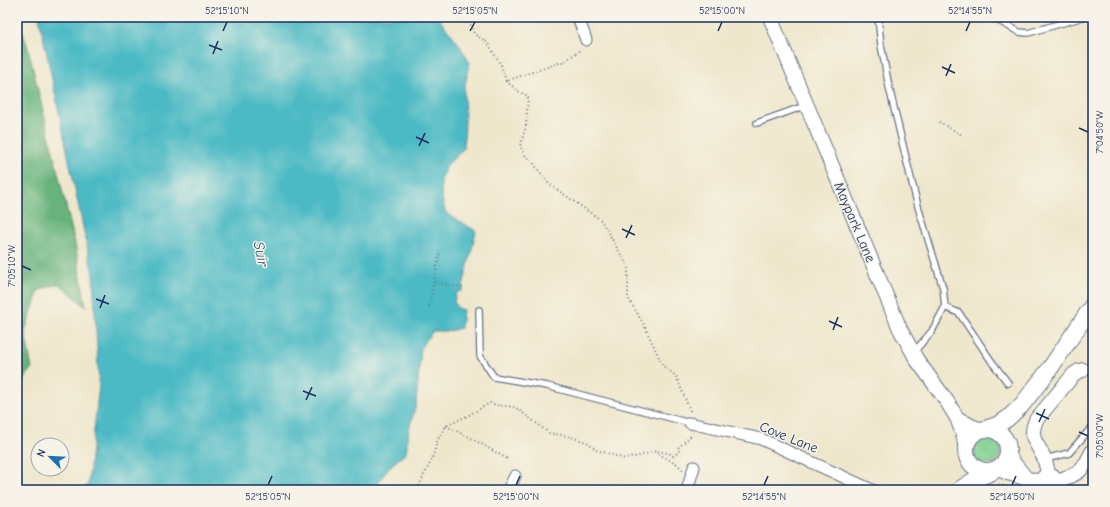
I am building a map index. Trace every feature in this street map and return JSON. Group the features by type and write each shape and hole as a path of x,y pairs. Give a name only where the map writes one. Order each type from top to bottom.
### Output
{"main road":[{"path":"958,490 970,438 973,434 1007,419 1021,406 1049,370 1093,305"},
{"path":"958,490 979,477 996,470 1007,460 1012,427 1021,406"},
{"path":"984,429 993,430 1002,434 1005,438 1008,451"},
{"path":"966,450 968,460 977,470 984,472 996,470"}],"street":[{"path":"578,17 586,40"},
{"name":"Maypark Lane","path":"770,17 900,329 913,354 957,418 963,434 966,450"},
{"path":"1045,482 1045,459 1034,441 1032,435 1033,428 1036,420 1074,374 1083,370"},
{"path":"957,418 966,424 984,429"},
{"name":"Cove Lane","path":"693,423 761,439 872,490"},
{"path":"996,470 1045,482 1064,479 1079,472 1085,466 1093,450"},
{"path":"1008,451 1012,461 1045,482"},
{"path":"689,485 694,466"},
{"path":"508,490 516,476"}],"lane":[{"path":"878,17 880,45 889,87 918,204 943,288 946,307 932,331 913,354"},
{"path":"992,17 1019,32 1028,33 1083,17"},
{"path":"757,124 807,105"},
{"path":"946,307 959,313 1008,383"},
{"path":"479,310 480,356 494,377 547,386 693,423"},
{"path":"1045,459 1070,453 1093,426"}],"path":[{"path":"417,490 432,459 438,439 446,426 490,403 515,407 549,433 568,436 589,443 596,450 625,459 656,451 669,453 673,456 679,452 678,448 693,434 693,423 676,376 663,366 643,323 628,298 628,267 601,220 549,184 531,160 525,156 520,146 526,127 528,96 518,91 506,81 501,65 487,42 474,34 468,17"},
{"path":"506,81 565,61 590,44 586,40"},
{"path":"939,122 962,135"},
{"path":"429,306 440,251"},
{"path":"434,282 465,288"},
{"path":"446,426 471,438 509,460"},
{"path":"654,452 677,464 686,473 689,485"},
{"path":"994,490 998,484 1018,490"}],"green space":[{"path":"17,17 28,48 75,243 86,307 59,284 39,290 25,331 32,369 17,388"},
{"path":"987,436 997,440 1001,450 997,460 987,464 977,460 973,450 977,440"}],"water":[{"name":"Suir","path":"39,17 439,17 457,41 470,63 464,89 464,148 448,164 442,175 441,188 446,213 476,231 462,291 457,292 455,298 457,307 463,310 461,328 449,331 433,331 421,347 416,404 409,429 406,453 388,468 374,490 82,490 88,484 99,385 93,275"}]}
